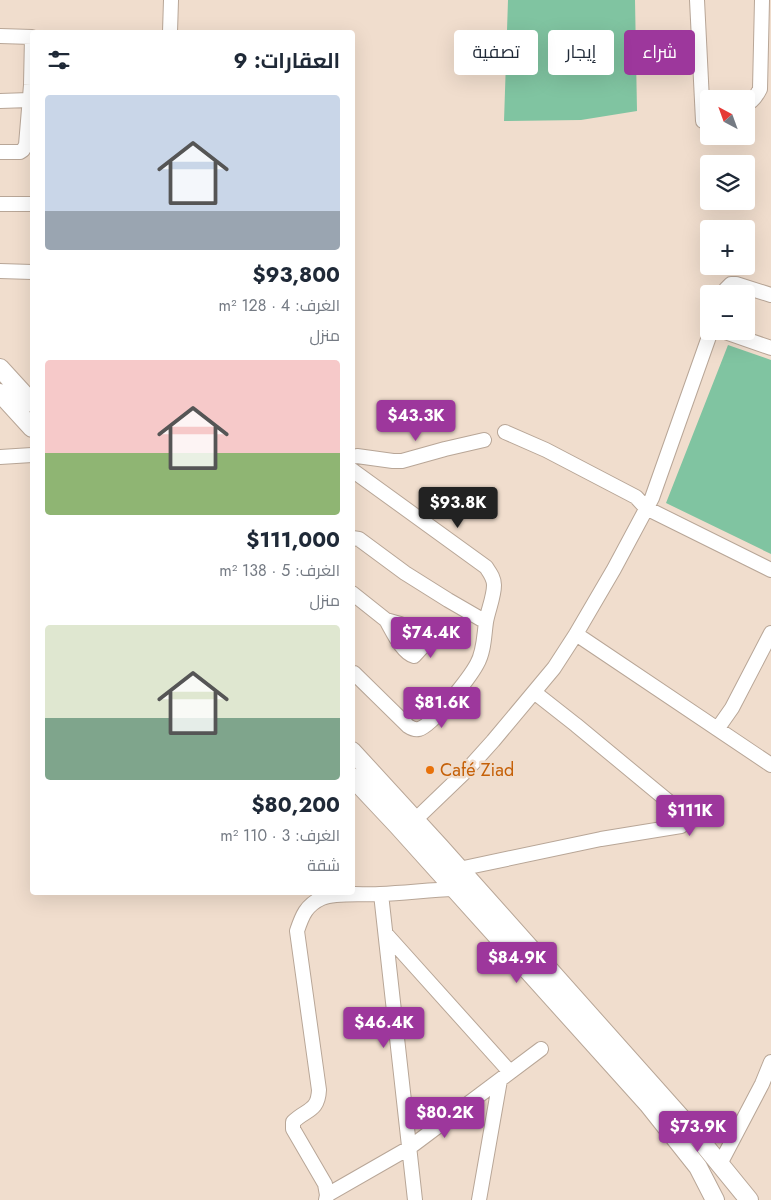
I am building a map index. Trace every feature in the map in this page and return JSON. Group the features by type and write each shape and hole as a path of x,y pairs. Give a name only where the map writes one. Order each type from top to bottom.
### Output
{"main road":[{"path":"0,368 30,401"},
{"path":"0,393 30,426"},
{"path":"355,754 692,1130 749,1200"},
{"path":"355,780 648,1104 691,1157 715,1200"},
{"path":"703,1177 706,1167 710,1164 720,1164"}],"street":[{"path":"170,30 171,0"},
{"path":"696,0 701,90"},
{"path":"755,97 760,89 766,59 762,0"},
{"path":"0,36 30,36"},
{"path":"0,101 30,100 27,137 24,149 20,152 0,152"},
{"path":"0,204 30,204"},
{"path":"0,271 30,272"},
{"path":"755,290 771,295"},
{"path":"415,820 493,741 554,668 576,634 652,498 708,340"},
{"path":"748,340 771,348"},
{"path":"505,432 546,450 636,497 646,508 771,570"},
{"path":"355,456 402,461 445,448 484,440"},
{"path":"0,457 30,454"},
{"path":"355,472 486,567 492,576 494,585 478,662 461,688 426,725 418,729 408,726 355,675"},
{"path":"355,538 360,539 405,573 486,622"},
{"path":"355,595 386,620"},
{"path":"576,634 771,765"},
{"path":"718,728 732,708 771,634"},
{"path":"459,869 601,839 682,826 686,821 680,811 534,692"},
{"path":"355,895 454,889"},
{"path":"382,894 415,1200"},
{"path":"340,895 323,898 311,905 302,916 297,932 319,1099 314,1107 298,1116 293,1122 293,1129 325,1184 326,1197 409,1148 541,1049"},
{"path":"386,934 505,1076"},
{"path":"720,1164 762,1084 771,1062"},
{"path":"479,1200 505,1076"}],"green space":[{"path":"508,0 635,0 636,30 624,30 624,75 636,75 637,111 581,120 504,121 506,75 538,75 538,30 507,30"},
{"path":"728,345 771,360 771,554 666,503"}],"place":[{"name":"Café Ziad","path":"430,770"}]}
